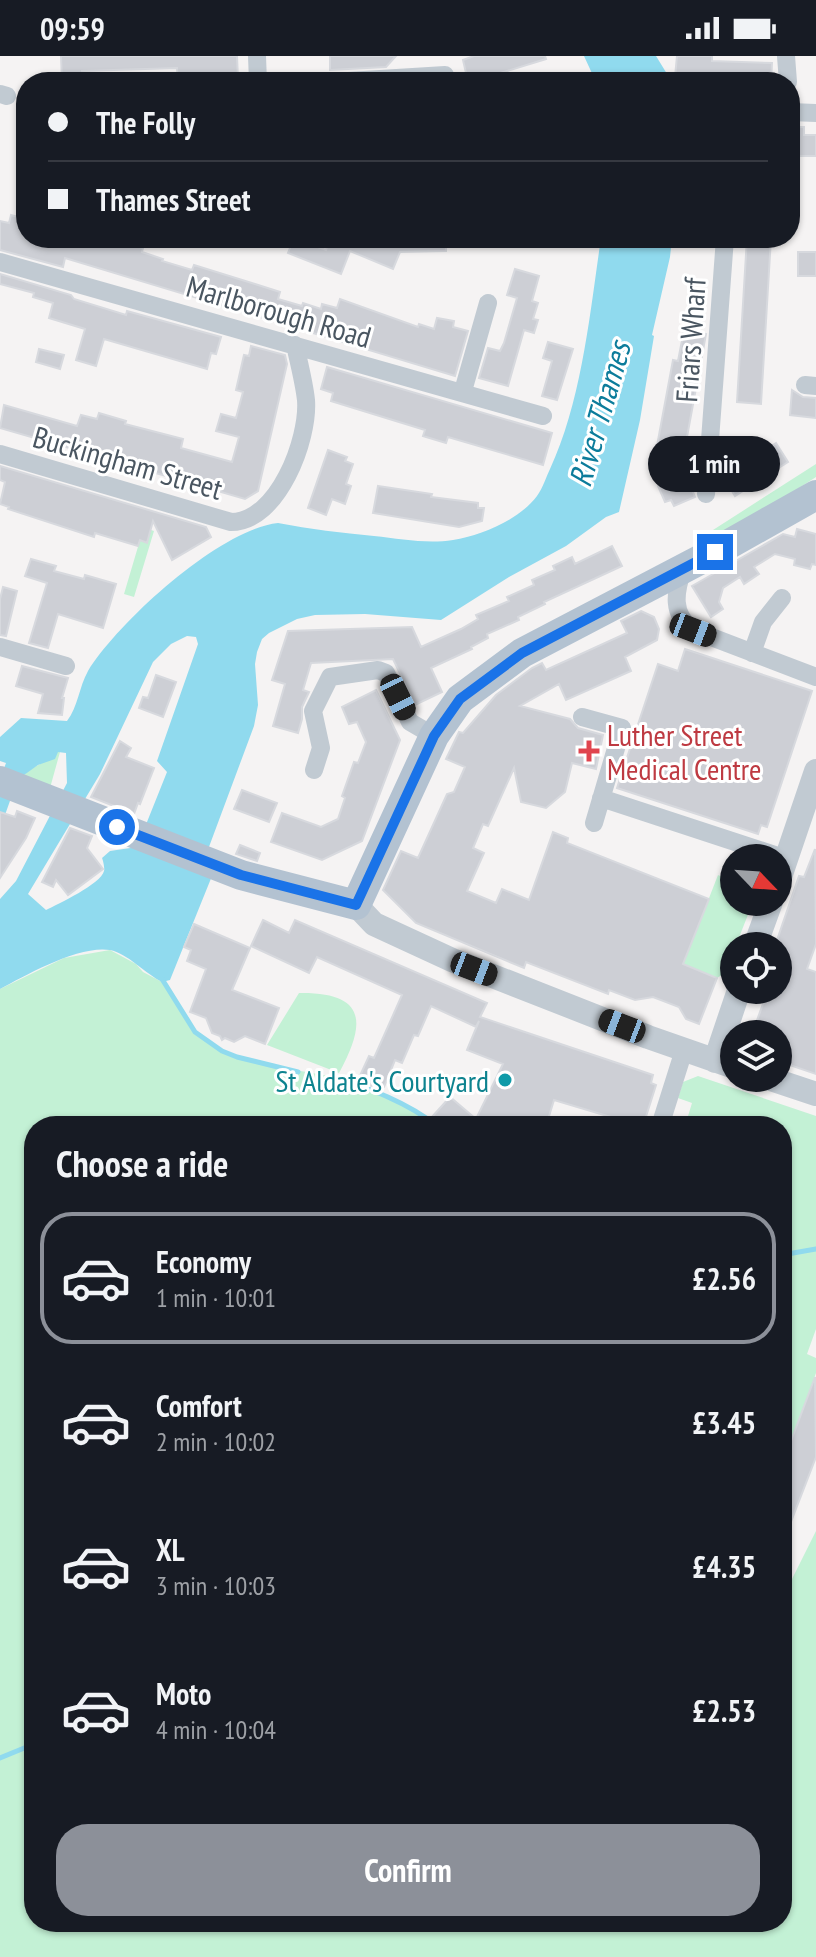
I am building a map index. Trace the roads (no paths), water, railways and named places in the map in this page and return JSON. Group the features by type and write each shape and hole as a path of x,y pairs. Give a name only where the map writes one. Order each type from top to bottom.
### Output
{"main road":[{"path":"0,781 223,868 356,905 434,736 460,699 522,653 816,495"}],"street":[{"name":"Friars Wharf","path":"706,494 724,248"},
{"name":"Marlborough Road","path":"0,262 543,416"},
{"path":"463,391 488,303"},
{"name":"Buckingham Street","path":"0,454 231,522 240,522 256,514 270,499 295,460 305,426 306,401 295,345"},
{"path":"683,569 677,586 677,612 693,630 816,677"},
{"path":"752,653 763,622 782,598"},
{"path":"0,647 66,666"},
{"path":"314,770 321,748 313,711 330,677 378,670 386,673 410,722 434,736"},
{"path":"582,717 622,728 594,823"},
{"path":"792,844 816,771"},
{"path":"601,798 741,844"},
{"path":"356,905 374,924 452,960 720,1063"},
{"path":"663,1116 684,1050"},
{"path":"792,1086 816,1094"}],"water":[{"path":"584,56 656,56 666,72 591,72"},
{"name":"River Thames","path":"599,248 671,248 652,335 640,420 619,512 606,517 566,546 441,620 365,614 315,615 297,619 269,633 262,639 255,664 258,705 254,726 200,871 212,876 170,980 162,982 116,952 97,950 53,962 0,989 0,899 16,881 67,783 66,753 58,752 55,759 38,765 24,775 11,798 0,829 0,780 6,763 0,761 0,737 21,718 67,721 88,671 122,628 172,581 200,560 254,529 278,523 404,540 443,541 464,538 510,519 529,505 541,490 570,414 583,355","holes":["187,636 196,637 198,644 157,761 167,772 137,847 110,851 102,858 104,871 95,882 46,910 28,894 100,774 153,662 171,644"]}],"waterway":[{"path":"162,979 195,1032 222,1051 298,1072"},
{"path":"335,1077 375,1091 423,1116"},
{"path":"792,1253 816,1249"},
{"path":"0,1758 24,1748"}],"place":[{"name":"Luther Street Medical Centre","path":"589,751"},
{"name":"St Aldate's Courtyard","path":"505,1080"}]}
